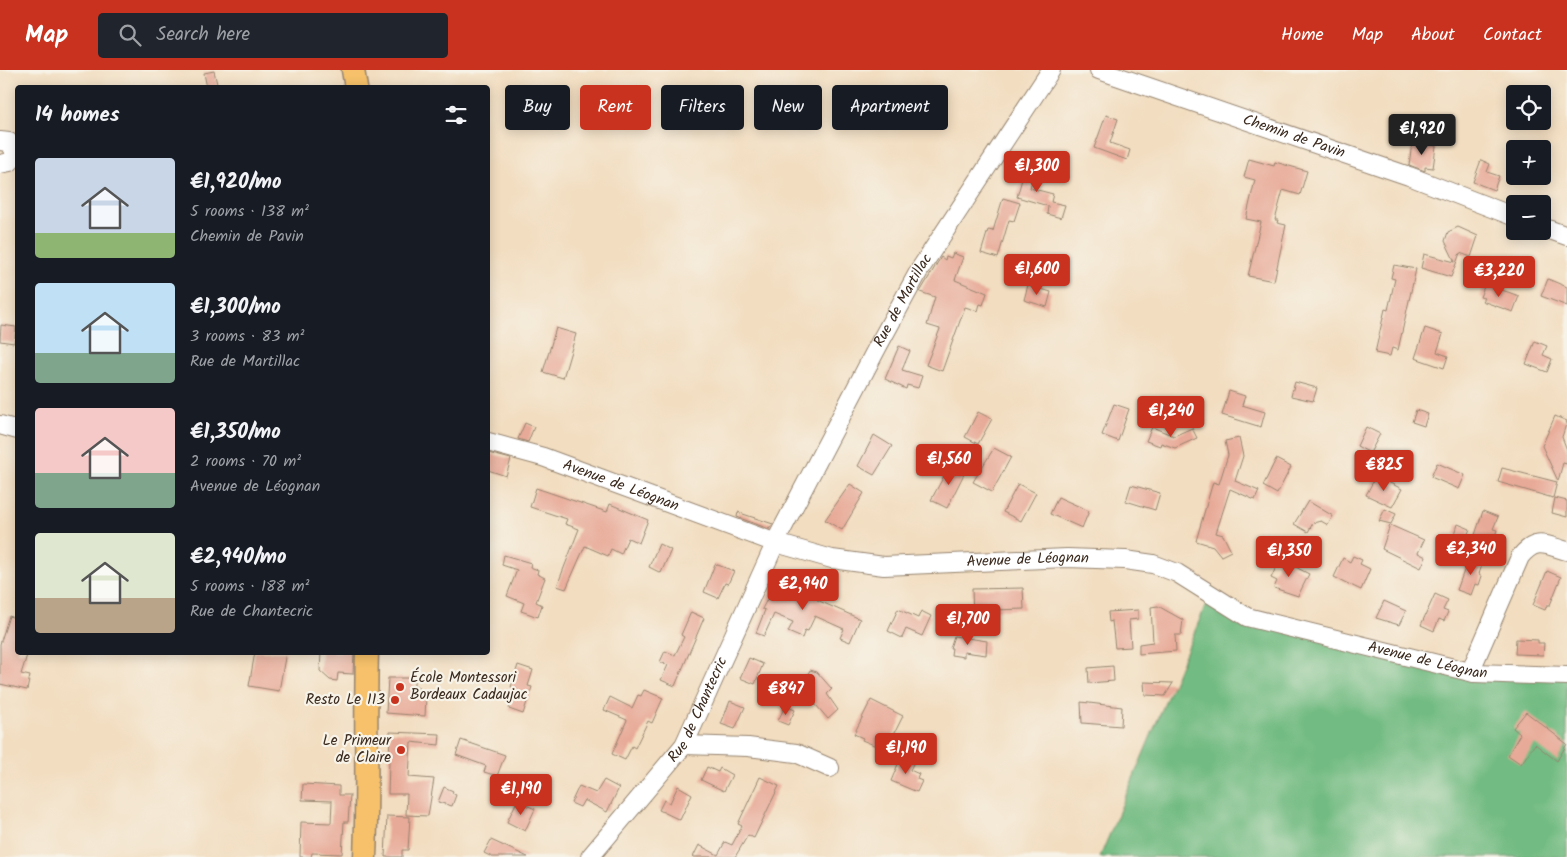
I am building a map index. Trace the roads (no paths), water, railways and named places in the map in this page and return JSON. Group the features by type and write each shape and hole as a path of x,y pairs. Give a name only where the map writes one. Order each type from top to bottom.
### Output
{"main road":[{"path":"353,70 356,85"},
{"path":"365,857 368,789 365,720 367,655"}],"street":[{"name":"Rue de Martillac","path":"776,543 920,269 1051,70"},
{"name":"Chemin de Pavin","path":"1100,70 1409,176 1506,214"},
{"path":"0,141 9,142 15,152"},
{"path":"0,164 10,162 15,155"},
{"path":"1551,230 1567,236"},
{"path":"0,425 15,429"},
{"name":"Avenue de Léognan","path":"490,443 543,458 776,543 832,559 884,566 1067,558 1125,560 1153,564 1177,574 1247,617 1474,673 1567,676"},
{"name":"Rue de Chantecric","path":"590,857 662,775 684,745 776,543"},
{"path":"1474,673 1474,663 1520,557 1528,546 1541,543 1567,551"},
{"path":"684,745 748,747 796,753 830,768"}],"place":[{"name":"École Montessori Bordeaux Cadaujac","path":"400,687"},
{"name":"Resto Le 113","path":"395,700"},
{"name":"Le Primeur de Claire","path":"401,750"}]}
